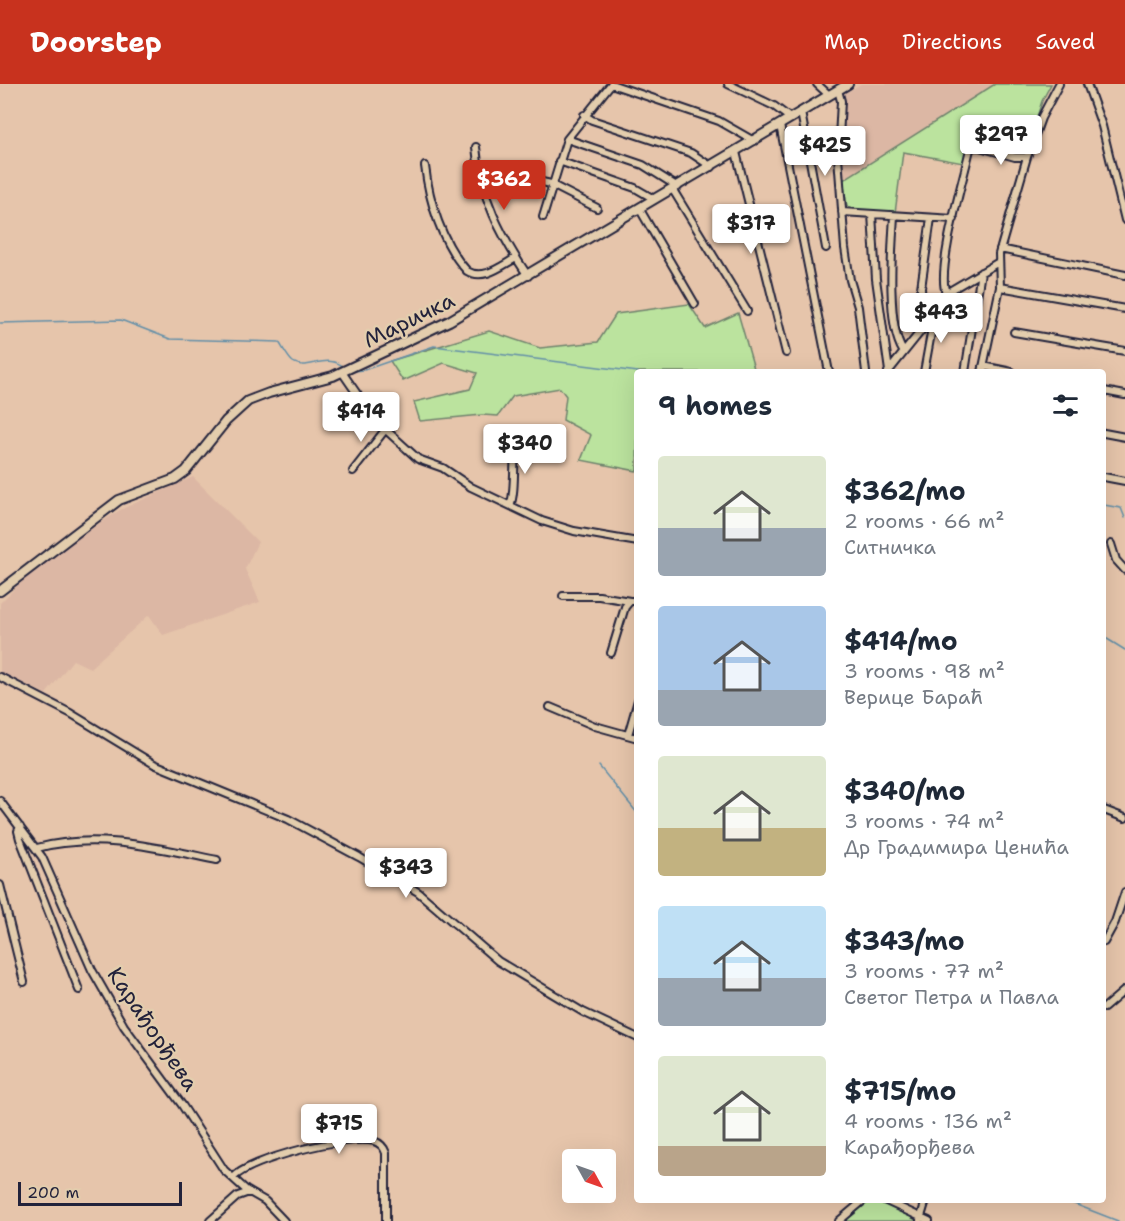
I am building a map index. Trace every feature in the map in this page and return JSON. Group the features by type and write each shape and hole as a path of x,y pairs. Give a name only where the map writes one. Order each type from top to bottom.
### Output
{"street":[{"path":"543,217 567,139 611,84 719,120 754,141"},
{"path":"728,84 774,106 790,118"},
{"path":"817,84 829,95"},
{"name":"Маричка","path":"0,591 119,500 175,478 186,471 239,407 269,393 317,382 347,370 449,321 712,167 848,84"},
{"path":"982,369 1000,287 998,263 1000,249 1027,157 1041,118 1059,84"},
{"path":"1087,84 1102,126 1123,204 1125,220"},
{"path":"838,90 841,101 838,157 842,212 848,272 858,308 866,369"},
{"path":"801,112 826,248"},
{"path":"584,115 592,120 692,153 712,167"},
{"path":"780,125 828,369"},
{"path":"567,139 643,165 675,188 747,311"},
{"path":"945,293 943,281 954,219 972,146 1015,157 1027,157"},
{"path":"476,147 484,197 528,276"},
{"path":"736,152 786,353"},
{"path":"559,161 635,188 654,200"},
{"path":"425,166 434,208 447,240 464,267 473,274 484,274 516,258"},
{"path":"506,174 553,185 597,208"},
{"path":"639,208 695,304"},
{"path":"842,212 954,219"},
{"path":"872,214 876,279 888,369"},
{"path":"894,216 893,296 897,337 903,351"},
{"path":"923,326 921,288 931,218"},
{"path":"1000,249 1125,275"},
{"path":"890,369 931,318 945,293 998,263"},
{"path":"965,369 981,272"},
{"path":"1000,287 1125,309"},
{"path":"925,369 932,328 931,318"},
{"path":"1014,332 1125,351"},
{"path":"347,370 368,411 385,430 418,459 443,468 471,487 558,527 634,541"},
{"path":"1106,391 1125,395"},
{"path":"353,471 385,430"},
{"path":"1106,433 1125,437"},
{"path":"510,504 513,498 513,460 516,435"},
{"path":"1106,477 1125,481"},
{"path":"1111,544 1116,560 1125,570"},
{"path":"563,596 599,596 634,601"},
{"path":"611,653 625,607 634,601"},
{"path":"0,677 70,713 154,764 288,819 359,856 418,892 498,961 583,1012 634,1036"},
{"path":"550,707 591,724 634,737"},
{"path":"628,735 634,714"},
{"name":"Карађорђева","path":"0,801 37,848 105,993 124,1026 233,1178 249,1192 265,1201 284,1221"},
{"path":"1106,811 1125,818"},
{"path":"20,827 20,839 79,990"},
{"path":"37,848 84,841 131,843 217,860"},
{"path":"0,885 24,982"},
{"path":"1106,938 1115,922 1125,892"},
{"path":"1106,1006 1125,990"},
{"path":"233,1178 249,1166 275,1156 347,1142 373,1140 382,1145 386,1153 386,1221"},
{"path":"238,1196 241,1186"},
{"path":"210,1221 238,1196 249,1192"},
{"path":"839,1221 860,1203"},
{"path":"890,1203 920,1219 929,1221"},
{"path":"920,1219 925,1203"}],"shaded area":[{"path":"861,84 995,84 843,180 844,94"},
{"path":"193,477 258,542 245,569 260,602 163,635 149,615 90,668 73,660 46,694 0,672 0,603 39,564 120,510"}],"green space":[{"path":"995,84 1051,84 1042,101 1025,155 975,141 967,149 963,163 903,152 895,213 851,209 847,206 843,180"},
{"path":"689,304 705,328 738,313 754,369 634,369 634,470 581,460 591,435 563,420 566,396 560,388 513,396 498,416 482,415 420,421 414,402 470,389 477,373 444,363 403,381 390,361 489,331 540,348 598,342 616,314"},
{"path":"867,1203 887,1203 923,1221 845,1221"}],"waterway":[{"path":"0,323 121,320 170,339 279,342 293,362 305,365 330,361 344,367"},
{"path":"354,371 364,370 434,346 634,371"},
{"path":"1106,505 1121,508 1125,518"},
{"path":"1106,638 1125,650"},
{"path":"599,766 634,809"},
{"path":"1072,1203 1118,1221"}]}
